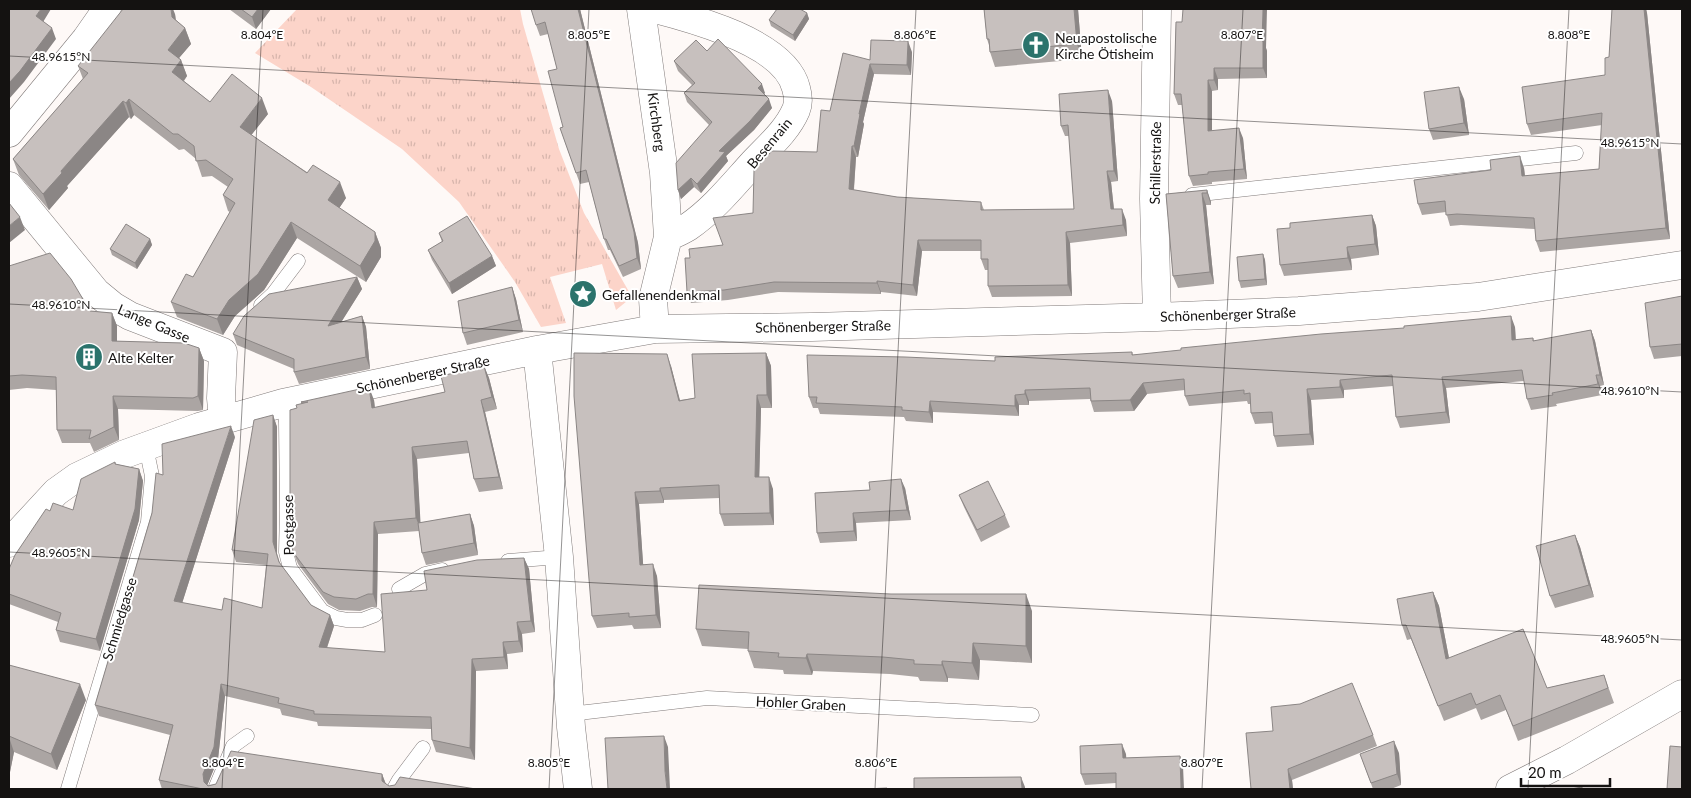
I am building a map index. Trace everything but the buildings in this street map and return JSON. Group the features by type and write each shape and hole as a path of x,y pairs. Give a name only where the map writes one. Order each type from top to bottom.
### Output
{"street":[{"path":"9,133 86,39 107,9"},
{"name":"Kirchberg","path":"640,9 664,172 668,237"},
{"name":"Besenrain","path":"655,9 707,23 764,50 786,69 795,84 798,97 797,109 784,130 711,208 688,228 668,237"},
{"name":"Schillerstraße","path":"1157,9 1164,198 1157,317"},
{"name":"Lange Gasse","path":"9,186 96,292 113,306 130,316 228,344 221,398 223,420"},
{"path":"655,329 653,299 668,237"},
{"name":"Schönenberger Straße","path":"9,543 56,492 77,477 98,466 146,447 223,420 283,403 537,350 655,329 1157,317 1299,311 1478,296 1682,265"},
{"path":"537,350 559,557 570,714 578,789"},
{"path":"1510,789 1567,760 1682,694"}],"lane":[{"path":"1164,198 1576,153"},
{"path":"254,311 273,294 298,261"},
{"name":"Postgasse","path":"283,403 286,422 288,510 286,552 290,568 322,611 336,618 347,620 362,620 375,615"},
{"name":"Schmiedgasse","path":"68,789 148,522 152,476 146,447"},
{"path":"498,562 559,557"},
{"path":"399,589 425,574 453,568"},
{"name":"Hohler Graben","path":"570,714 707,698 1032,714"},
{"path":"215,789 233,746 247,736"},
{"path":"394,789 423,748"}],"green space":[{"path":"297,9 520,9 559,149 584,213 632,297 616,310 602,264 550,277 566,323 541,327 515,282 459,202 402,149 311,87 255,53"}],"place":[{"name":"Neuapostolische Kirche Ötisheim","path":"1036,45"},
{"name":"Gefallenendenkmal","path":"583,294"},
{"name":"Alte Kelter","path":"89,357"}]}
